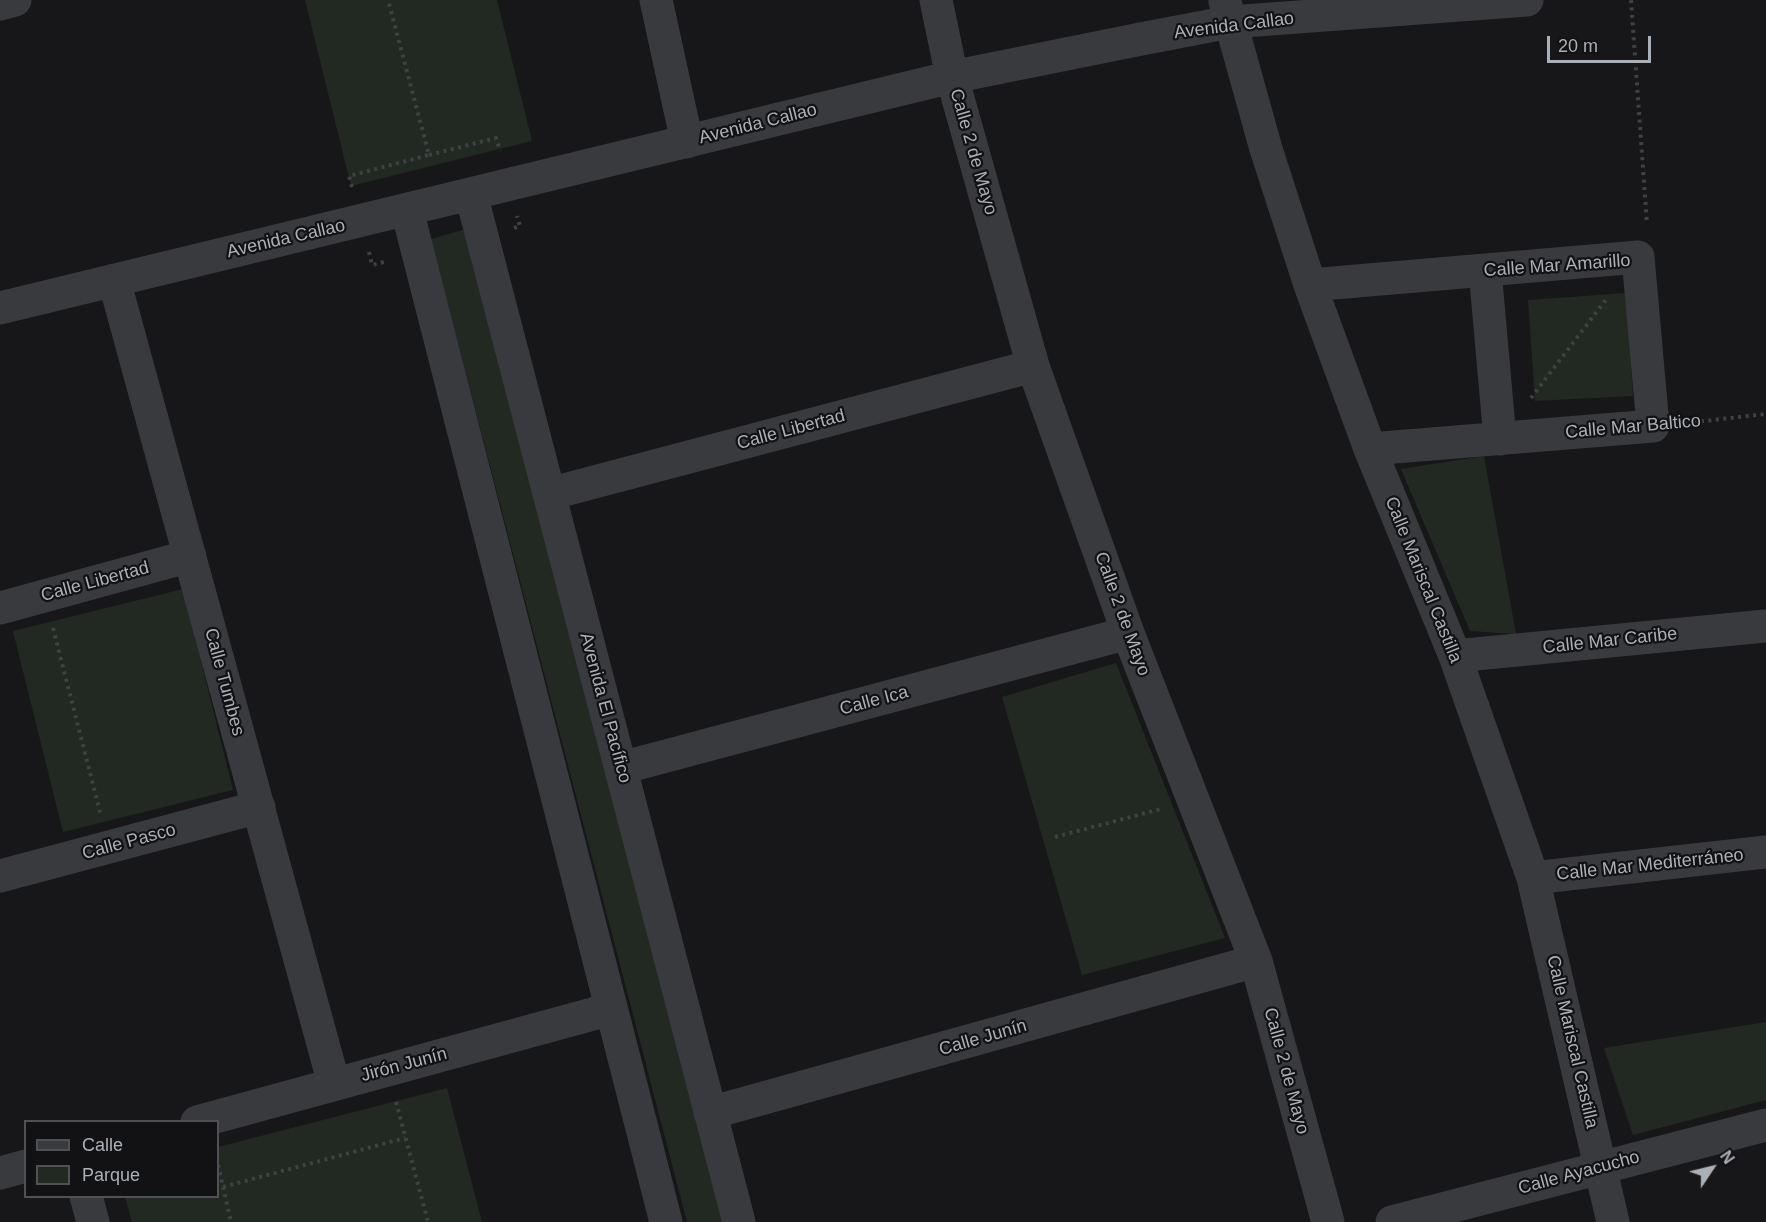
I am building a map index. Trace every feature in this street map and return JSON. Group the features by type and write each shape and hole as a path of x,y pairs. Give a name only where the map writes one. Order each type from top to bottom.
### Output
{"street":[{"path":"0,4 15,0"},
{"path":"656,0 687,142"},
{"name":"Calle 2 de Mayo","path":"936,0 952,77 1033,366 1128,633 1256,961 1328,1222"},
{"name":"Avenida Callao","path":"0,308 1227,11 1527,0"},
{"name":"Calle Mariscal Castilla","path":"1227,11 1310,285 1370,450 1455,656 1533,878 1613,1222"},
{"name":"Avenida El Pacífico","path":"471,194 739,1222"},
{"path":"407,210 666,1222"},
{"name":"Calle Mar Amarillo","path":"1310,285 1638,257 1653,426"},
{"path":"1485,270 1500,438"},
{"name":"Calle Tumbes","path":"114,280 334,1084"},
{"name":"Calle Libertad","path":"549,494 1033,366"},
{"name":"Calle Mar Baltico","path":"1370,450 1653,426"},
{"name":"Calle Libertad","path":"0,608 190,556"},
{"name":"Calle Mar Caribe","path":"1455,656 1766,626"},
{"name":"Calle Ica","path":"621,768 1128,633"},
{"name":"Calle Pasco","path":"0,876 259,807"},
{"name":"Calle Mar Mediterráneo","path":"1533,878 1766,852"},
{"name":"Calle Junín","path":"710,1113 1256,961"},
{"name":"Jirón Junín","path":"204,1120 611,1010"},
{"name":"Calle Ayacucho","path":"1392,1222 1766,1125"},
{"path":"0,1173 24,1167"},
{"path":"86,1198 93,1222"}],"path":[{"path":"361,221 349,176 429,155 388,0"},
{"path":"1500,438 1638,257 1648,237 1631,0"},
{"name":"Calle Mar Baltico","path":"1653,426 1766,414"},
{"path":"45,596 109,847"},
{"path":"1055,837 1193,801"},
{"path":"387,1070 428,1222"},
{"path":"223,1187 405,1138"},
{"path":"219,1169 231,1222"}],"green space":[{"path":"305,0 497,0 532,141 351,186"},
{"path":"473,227 732,1222 687,1222 431,239"},
{"path":"1626,293 1633,396 1535,401 1528,300"},
{"path":"1484,456 1516,634 1470,631 1401,469"},
{"path":"183,589 233,790 63,832 13,631"},
{"path":"1116,663 1225,938 1082,975 1002,697"},
{"path":"1766,1022 1766,1100 1633,1135 1604,1048"},
{"path":"447,1088 482,1222 132,1222 125,1198 219,1198 219,1147"}]}
